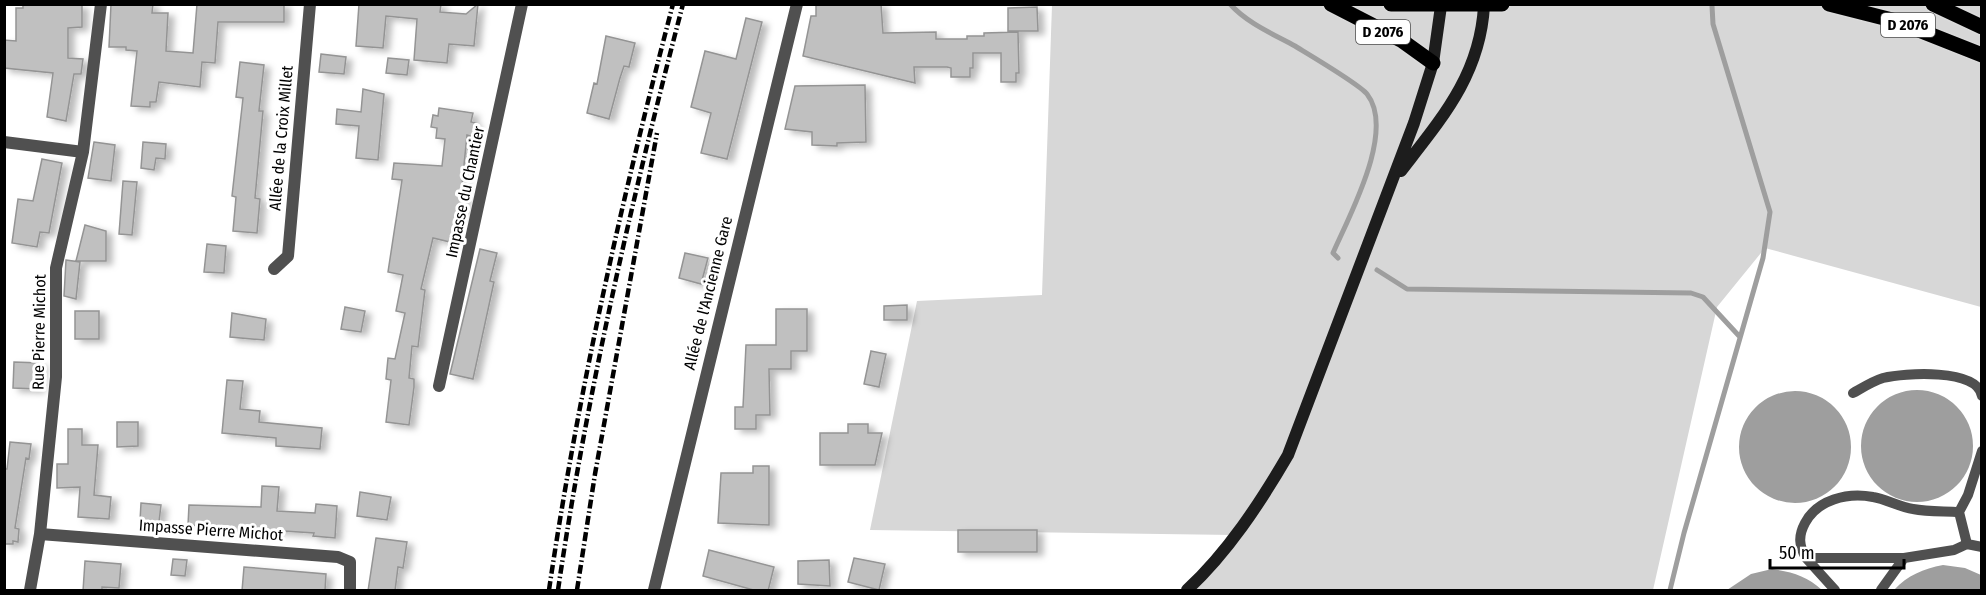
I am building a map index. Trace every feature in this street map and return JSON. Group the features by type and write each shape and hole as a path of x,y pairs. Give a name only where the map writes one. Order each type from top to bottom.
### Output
{"main road":[{"name":"D 2076","path":"1331,4 1401,40 1432,63"},
{"name":"D 2076","path":"1391,4 1502,4"},
{"name":"D 2076","path":"1933,4 1982,27"},
{"path":"1187,591 1202,576 1263,499 1288,455 1394,181 1432,63 1441,5"},
{"path":"1394,181 1463,86 1474,62 1483,5"},
{"name":"D 2076","path":"1830,5 1896,21 1982,55"}],"street":[{"name":"Rue Pierre Michot","path":"30,591 40,534 56,378 56,268 83,152 101,4"},
{"name":"Allée de la Croix Millet","path":"274,268 288,256 310,4"},
{"name":"Impasse du Chantier","path":"439,386 522,4"},
{"name":"Allée de l'Ancienne Gare","path":"654,591 797,4"},
{"path":"4,142 83,152"},
{"name":"Impasse Pierre Michot","path":"40,534 338,557 350,562 351,591"}],"lane":[{"path":"1853,393 1882,378 1931,375 1967,379 1977,384 1982,396"},
{"path":"1966,544 1959,512 1968,495 1982,451"},
{"path":"1835,591 1799,547 1801,531 1812,510 1831,500 1872,497 1914,509 1959,512"},
{"path":"1806,558 1904,558 1954,550 1966,544 1982,547"},
{"path":"1881,591 1904,558"}],"shaded area":[{"path":"1052,5 1981,5 1981,307 1765,248 1717,307 1653,590 1187,590 1234,535 870,530 917,301 1042,295"},
{"path":"1917,390 1938,395 1956,407 1968,425 1973,446 1968,467 1956,485 1938,497 1917,502 1896,497 1878,485 1866,467 1861,446 1866,425 1878,407 1896,395"},
{"path":"1795,391 1816,396 1834,408 1846,426 1851,447 1846,468 1834,486 1816,498 1795,503 1774,498 1756,486 1744,468 1739,447 1744,426 1756,408 1774,396"},
{"path":"1943,565 1965,568 1981,575 1981,590 1894,590 1916,573"},
{"path":"1772,569 1799,575 1822,590 1727,590 1751,574"}],"building":[{"path":"111,4 153,4 152,13 168,13 166,51 193,53 197,4 284,4 284,22 218,22 215,63 202,62 200,87 159,82 156,102 150,102 150,107 131,106 137,51 126,50 126,47 109,47"},
{"path":"359,4 441,4 440,12 466,14 478,4 474,46 449,44 447,63 414,60 417,19 386,16 383,48 356,46"},
{"path":"816,4 881,4 883,33 936,32 936,39 967,39 967,36 984,36 984,33 1018,32 1019,73 1016,73 1016,82 1001,82 1001,53 973,53 973,68 970,68 970,77 951,77 951,68 947,67 914,67 915,83 803,56 811,16 816,16"},
{"path":"23,5 82,5 82,27 68,28 68,58 83,59 81,74 74,74 66,121 47,117 53,73 4,68 4,40 16,41 16,8 23,8"},
{"path":"1037,7 1038,31 1008,31 1008,8"},
{"path":"746,18 762,22 727,159 701,153 711,113 691,107 705,51 736,59"},
{"path":"606,36 635,43 629,67 624,66 609,119 587,113 594,83 597,84"},
{"path":"321,54 346,57 344,74 319,72"},
{"path":"388,58 409,60 407,75 386,73"},
{"path":"240,62 264,65 259,111 263,111 255,198 260,199 257,233 233,231 236,197 232,196 243,98 236,97"},
{"path":"865,85 866,142 837,143 837,146 812,145 812,132 785,129 795,86"},
{"path":"363,89 384,94 378,160 356,158 359,126 336,124 337,109 361,112"},
{"path":"439,108 473,113 471,122 476,123 473,137 467,135 461,195 465,196 461,214 457,213 456,216 450,242 433,238 421,289 425,290 418,347 412,346 409,378 414,379 414,387 409,425 386,422 391,380 386,379 388,358 395,359 405,313 396,311 403,275 388,272 402,180 392,179 394,163 442,166 445,139 436,138 437,128 431,127 433,115 438,116"},
{"path":"94,142 115,145 111,181 88,178"},
{"path":"143,142 166,144 165,159 156,158 154,170 141,168"},
{"path":"42,159 62,163 49,233 40,232 37,247 12,243 18,199 33,201"},
{"path":"123,181 137,182 132,235 119,234"},
{"path":"85,225 106,231 106,261 76,261"},
{"path":"207,244 226,246 224,273 204,272"},
{"path":"480,249 497,253 490,281 494,282 473,379 450,374"},
{"path":"685,253 708,258 701,284 679,278"},
{"path":"66,260 80,262 76,299 64,296"},
{"path":"907,305 907,320 884,320 884,306"},
{"path":"345,307 365,311 361,332 341,329"},
{"path":"776,309 807,309 807,351 791,351 791,369 769,369 770,415 756,415 756,429 735,429 735,407 743,407 746,345 776,345"},
{"path":"75,311 99,311 99,339 75,339"},
{"path":"232,313 266,319 264,340 230,337"},
{"path":"871,351 886,354 879,387 864,384"},
{"path":"14,362 41,363 38,389 13,388"},
{"path":"227,380 243,381 240,409 260,411 259,422 322,428 320,449 276,446 276,438 222,433"},
{"path":"117,422 138,422 138,446 117,447"},
{"path":"848,424 868,424 868,433 882,433 875,465 820,465 820,433 848,433"},
{"path":"68,429 82,429 82,445 98,445 94,495 111,497 109,519 78,517 80,487 57,488 57,464 68,464"},
{"path":"10,442 31,444 29,459 26,458 15,528 19,529 18,542 4,544 4,469 7,469"},
{"path":"753,466 769,466 769,525 718,523 721,473 753,473"},
{"path":"262,486 279,487 277,511 315,513 316,504 337,506 335,538 313,536 314,533 253,529 253,532 233,531 233,528 188,525 189,505 261,507"},
{"path":"360,492 391,497 387,520 357,516"},
{"path":"141,503 161,505 159,522 140,521"},
{"path":"958,530 1037,530 1037,552 958,552"},
{"path":"376,538 407,542 403,568 398,567 395,591 368,591"},
{"path":"709,550 774,567 768,591 757,591 703,576"},
{"path":"854,558 885,564 879,590 848,582"},
{"path":"173,559 187,560 185,576 171,575"},
{"path":"829,560 830,586 798,584 798,561"},
{"path":"85,561 121,564 119,588 102,587 102,591 83,591"},
{"path":"244,567 326,574 325,591 242,591"}],"waterway":[{"path":"1230,4 1252,22 1354,83 1367,94 1375,110 1376,129 1373,151 1367,174 1333,253 1338,258"},
{"path":"1670,590 1684,533 1763,258 1770,212 1713,24 1712,6"},
{"path":"1377,270 1407,289 1691,293 1703,297 1740,337"}],"railway":[{"path":"549,590 573,443 603,296 636,150 673,4"},
{"path":"558,590 583,443 612,296 683,4"},
{"path":"577,590 595,474 657,133"}]}
